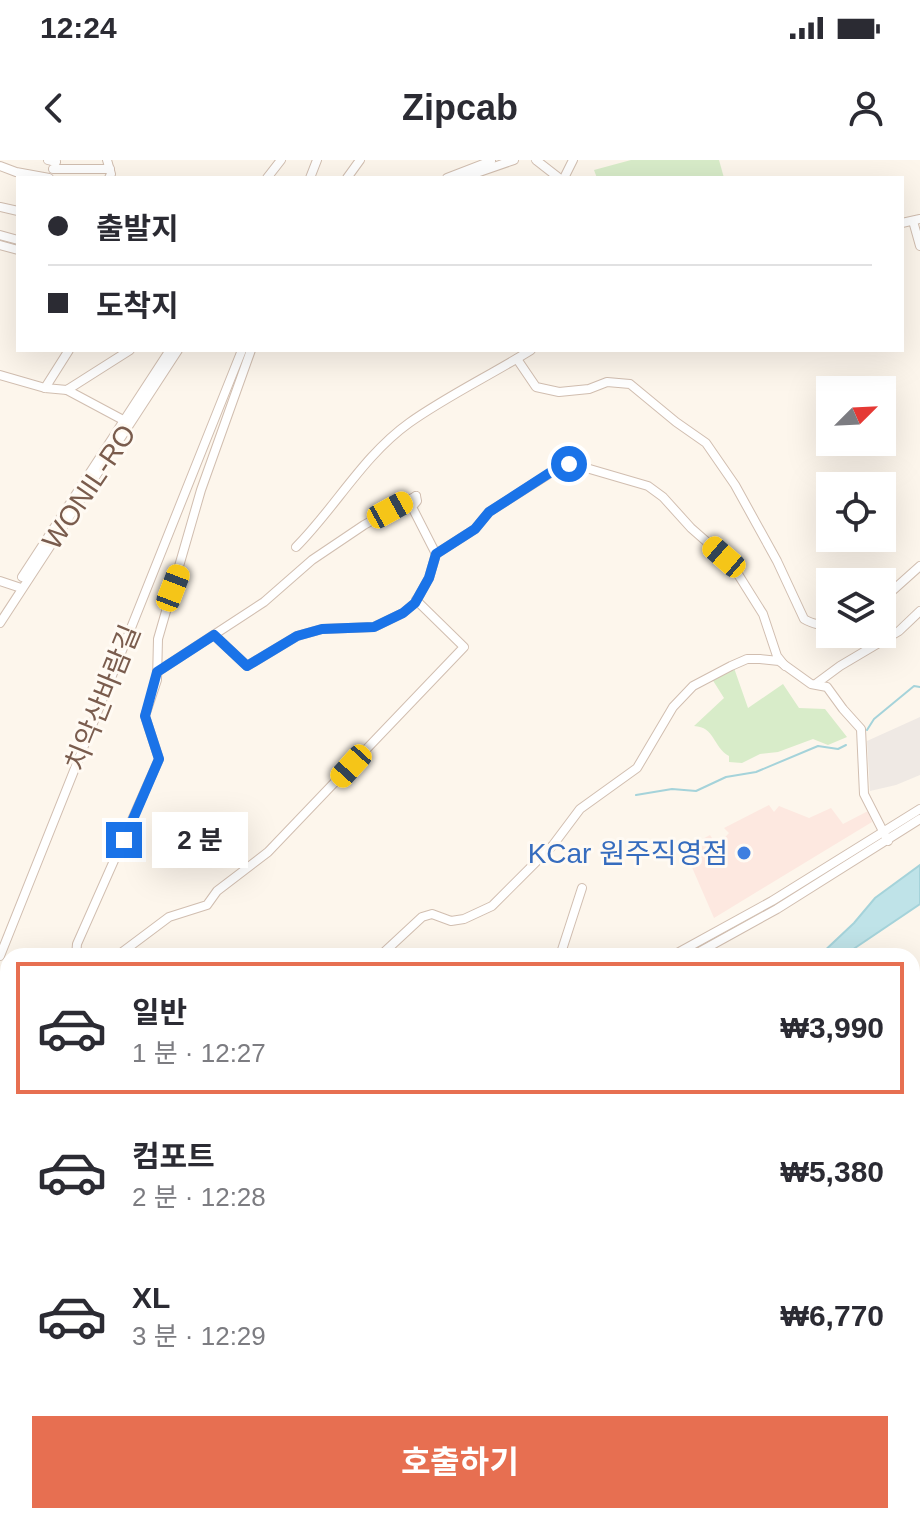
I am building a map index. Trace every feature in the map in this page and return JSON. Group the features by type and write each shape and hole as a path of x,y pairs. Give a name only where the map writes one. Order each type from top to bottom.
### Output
{"street":[{"path":"269,176 281,160"},
{"path":"452,176 495,160"},
{"path":"468,176 514,160"},
{"path":"536,160 558,176"},
{"path":"0,166 109,169"},
{"path":"916,220 920,246"},
{"path":"45,388 68,352"},
{"path":"67,390 127,352"},
{"name":"WONIL-RO","path":"0,623 19,587 169,352"},
{"name":"WONIL-RO","path":"0,613 177,352"},
{"name":"치악산바람길","path":"3,948 241,352"},
{"path":"77,948 159,759 145,716 157,672 158,639 201,490 250,352"},
{"path":"296,547 321,522 361,469 407,424 528,352"},
{"path":"517,359 536,387 559,392 589,389 607,382 630,384 706,443 735,485 777,561 804,619 816,624"},
{"path":"0,375 45,388 67,390 125,421"},
{"path":"214,635 247,666 297,636 322,629 374,627 403,613 416,600 429,578 436,554 475,529 489,512 563,465 576,465 648,486 663,497 736,571 763,614 777,656 785,666"},
{"path":"157,672 264,602 325,551 416,496 417,501 412,507 436,554"},
{"path":"896,587 920,566"},
{"path":"0,581 19,587"},
{"path":"128,948 169,917 207,905 217,891 268,852 464,647 416,600"},
{"path":"389,948 422,917 432,914 451,921 464,919 492,906 553,845 580,809 637,768 673,707 693,686 747,659 779,661 811,684 817,683 899,631 920,611"},
{"path":"817,683 827,687 861,729 864,794 888,841"},
{"path":"687,948 772,901 920,809"},
{"path":"706,948 777,909 920,819"},
{"path":"563,948 582,888"}],"shaded area":[{"path":"920,717 920,775 870,791 867,741"},
{"path":"769,805 774,812 779,806 809,818 831,808 843,824 868,811 872,822 714,918 684,849 710,835 717,846 729,833 724,828"}],"green space":[{"path":"631,160 719,160 723,176 596,176 594,170"},
{"path":"734,668 748,708 783,684 799,708 825,709 847,737 828,745 813,739 778,752 760,754 742,763 729,762 729,756 710,734 694,726 724,698 712,679"}],"water":[{"path":"920,865 920,904 855,948 827,948 854,923 875,898"}],"waterway":[{"path":"867,730 874,719 914,686 920,687"},
{"path":"636,795 672,789 696,791 726,777 756,772 818,746 838,749 846,745"}],"place":[{"name":"KCar 원주직영점","path":"744,853"}],"route":[{"path":"124,840 159,759 145,716 157,672 214,635 247,666 297,636 322,629 374,627 403,613 415,603 429,578 436,554 475,529 489,512 554,470 569,464"}]}
